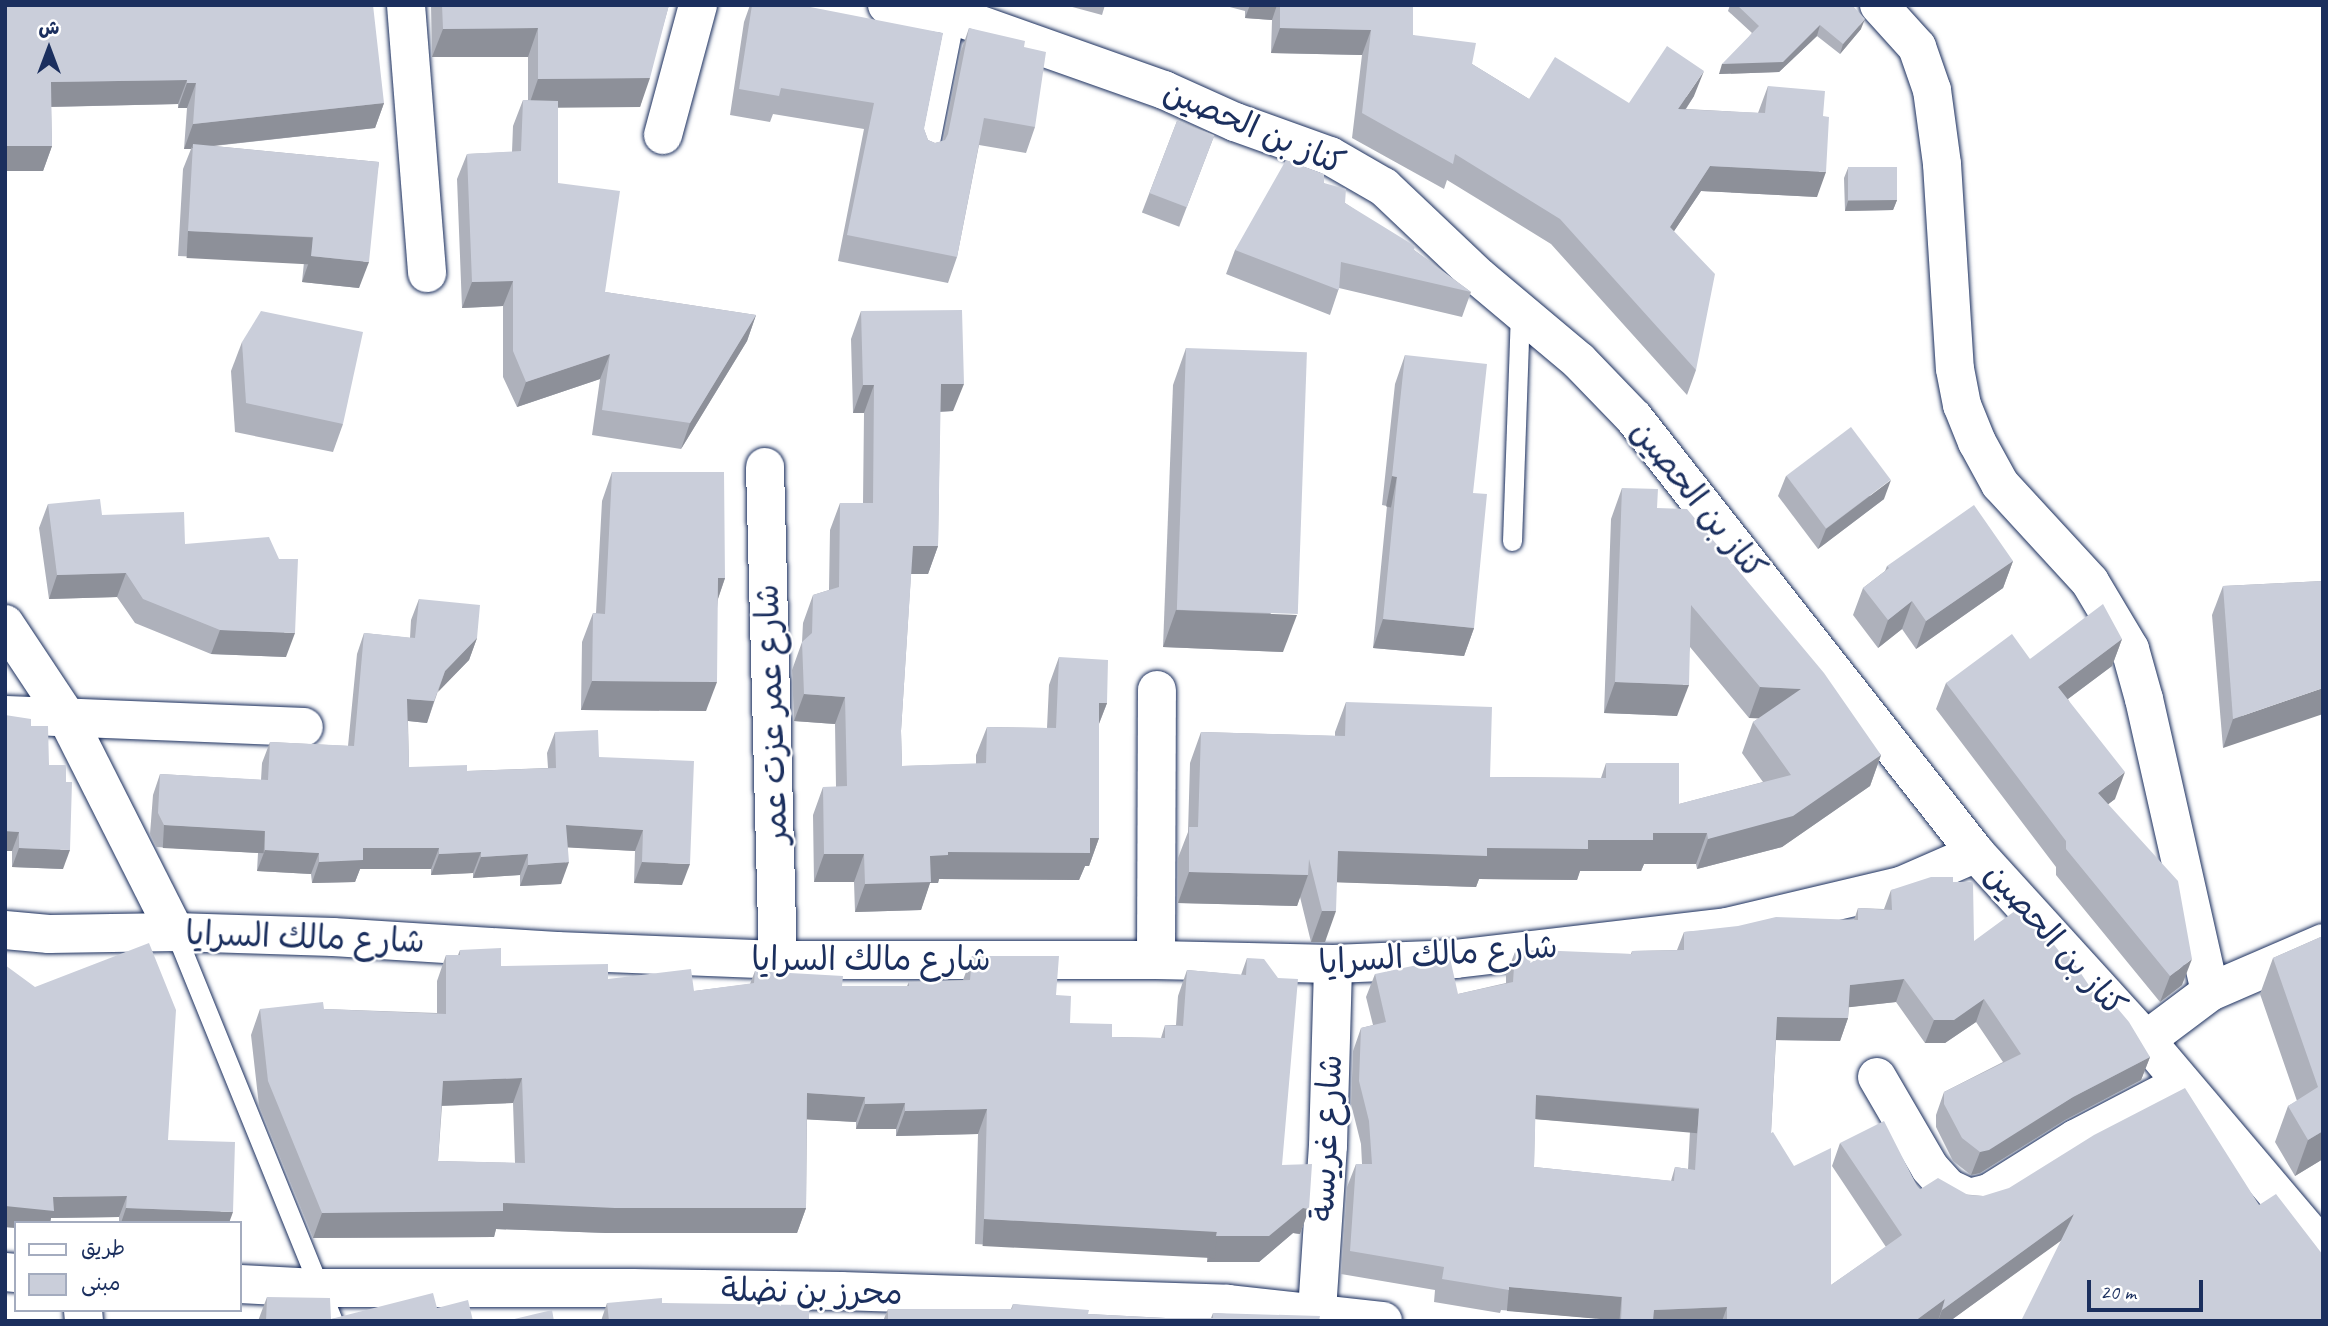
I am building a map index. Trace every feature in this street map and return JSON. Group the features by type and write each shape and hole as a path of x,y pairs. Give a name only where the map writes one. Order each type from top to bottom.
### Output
{"street":[{"path":"406,5 427,273"},
{"path":"663,135 698,5"},
{"name":"كناز بن الحصين","path":"887,5 954,16 1164,90 1235,122 1330,156 1384,187 1479,277 1579,361 1634,418 1976,853 2146,1040 2323,1249"},
{"path":"1879,5 1917,47 1932,90 1942,164 1955,369 1962,405 2000,484 2090,582 2130,649 2144,699 2210,992"},
{"name":"شارع عمر عزت عمر","path":"765,467 778,960"},
{"path":"5,624 66,716 175,932"},
{"path":"1156,960 1157,690"},
{"path":"5,715 304,727"},
{"name":"شارع مالك السرايا","path":"5,930 48,934 175,932 333,937 569,952 778,960 1156,960 1333,964 1456,960 1727,927 1901,886 1976,853"},
{"path":"2146,1040 2210,992 2323,943"},
{"name":"شارع غريسة","path":"1317,1311 1329,1122 1333,964"},
{"path":"1877,1077 1930,1168 1948,1188 1969,1198 1989,1193 2075,1139 2181,1084"},
{"name":"محرز بن نضلة","path":"242,1284 325,1304 632,1288 841,1306 1228,1304 1317,1311 1383,1321"}],"lane":[{"path":"927,157 954,16"},
{"path":"1512,541 1520,312"},
{"path":"175,932 325,1304"}],"building":[{"path":"5,5 373,5 384,103 193,124 196,83 187,83 187,80 51,82 52,146 5,146"},
{"path":"442,5 669,5 650,78 538,79 538,28 443,29"},
{"path":"752,5 800,5 943,33 924,129 928,140 935,143 945,140 948,134 969,28 1025,41 1024,47 1046,52 1035,127 984,118 957,257 847,235 874,103 781,88 779,96 739,89"},
{"path":"1280,5 1413,5 1413,35 1476,43 1472,64 1529,99 1555,57 1629,103 1667,46 1704,71 1678,109 1765,113 1768,86 1825,91 1823,116 1829,117 1826,172 1710,166 1670,227 1715,274 1696,370 1560,219 1455,154 1453,164 1362,113 1371,30 1280,28"},
{"path":"1737,5 1852,5 1865,19 1843,44 1820,25 1783,62 1722,64 1759,26"},
{"path":"523,100 558,101 558,183 620,191 605,292 756,315 690,423 602,410 610,354 526,382 513,351 513,281 472,282 467,154 521,151"},
{"path":"1177,121 1214,135 1187,207 1149,193"},
{"path":"193,144 379,162 369,262 311,256 313,237 188,231"},
{"path":"1286,160 1324,174 1324,183 1346,189 1345,203 1415,246 1414,250 1471,292 1341,262 1339,290 1235,250"},
{"path":"1848,167 1897,167 1897,200 1848,200"},
{"path":"962,310 964,384 941,384 938,546 913,546 901,731 902,766 986,763 987,727 1056,728 1059,657 1108,660 1107,703 1099,703 1099,838 1090,838 1090,853 948,852 948,855 930,856 931,882 865,884 864,854 824,854 823,787 847,786 845,697 804,694 802,642 812,633 813,595 839,587 840,503 873,503 874,385 863,385 861,311"},
{"path":"261,311 363,332 343,424 246,403 242,342"},
{"path":"1186,348 1307,352 1298,614 1177,610"},
{"path":"1405,355 1487,364 1473,493 1487,494 1474,628 1383,619 1397,477 1392,476"},
{"path":"1851,427 1891,480 1826,528 1786,476"},
{"path":"612,472 724,472 725,578 718,578 717,682 592,681 593,613 605,614"},
{"path":"1622,488 1658,489 1657,508 1687,509 1824,673 1881,755 1793,816 1708,839 1707,833 1653,833 1653,840 1588,840 1588,849 1487,848 1487,856 1338,851 1336,911 1322,911 1309,859 1308,875 1189,872 1189,827 1198,827 1201,732 1345,736 1346,702 1492,707 1490,777 1606,778 1606,763 1679,763 1679,804 1791,775 1753,722 1801,689 1760,687 1691,605 1689,685 1615,682"},
{"path":"100,499 102,515 184,512 185,544 269,537 279,559 298,559 295,633 220,630 143,599 126,573 57,575 48,504"},
{"path":"1974,505 2013,561 1926,621 1912,601 1888,620 1863,588 1889,568 1887,566"},
{"path":"2323,581 2323,688 2233,719 2223,586"},
{"path":"419,599 480,605 477,638 445,671 434,701 407,699 409,767 467,765 467,771 556,768 555,732 598,730 599,757 694,761 690,864 642,862 643,830 566,825 569,862 528,865 528,854 481,857 481,852 439,854 439,848 363,848 363,860 319,862 319,853 265,850 265,831 164,825 158,813 160,774 268,780 270,742 354,746 364,633 415,638"},
{"path":"2103,604 2122,639 2058,687 2125,772 2098,793 2178,881 2192,959 2170,976 2066,849 2066,841 1946,683 2012,634 2030,659"},
{"path":"5,715 31,719 31,726 48,726 49,765 66,765 66,782 72,782 70,850 19,848 19,832 5,831"},
{"path":"1931,877 1953,877 1953,882 1973,882 1974,941 2023,905 2062,955 2068,954 2104,1008 2113,1003 2129,1022 2150,1057 2073,1097 1989,1150 1980,1152 1962,1138 1944,1104 1944,1092 2021,1054 1984,999 1954,1020 1934,1020 1904,979 1850,985 1848,1018 1777,1017 1771,1133 1773,1132 1794,1166 1831,1148 1831,1285 1902,1235 1840,1143 1884,1121 1919,1190 1938,1178 1968,1195 1983,1196 2009,1188 2094,1135 2185,1088 2259,1205 2276,1194 2323,1255 2323,1321 2021,1321 2074,1214 1942,1310 1945,1299 1915,1321 1727,1321 1727,1307 1654,1310 1653,1321 1621,1321 1622,1297 1509,1287 1509,1290 1442,1279 1444,1267 1350,1251 1356,1164 1372,1164 1369,1121 1359,1081 1361,1028 1386,1022 1375,974 1450,958 1458,994 1513,982 1515,952 1535,950 1632,954 1632,951 1684,950 1684,932 1738,926 1776,917 1858,920 1858,908 1892,910 1891,890","holes":["1536,1095 1699,1108 1695,1170 1675,1167 1674,1181 1534,1167"]},
{"path":"2323,936 2323,1131 2308,1140 2288,1106 2318,1087 2273,958"},
{"path":"149,943 176,1010 168,1140 235,1142 233,1212 126,1208 127,1196 53,1197 54,1211 5,1206 5,965 35,987"},
{"path":"501,948 501,966 608,964 608,979 691,969 694,991 754,983 755,971 843,976 842,986 909,986 909,982 970,980 972,956 1059,956 1056,995 1071,996 1070,1023 1112,1024 1112,1037 1165,1038 1165,1025 1183,1026 1187,970 1246,975 1247,958 1264,959 1278,978 1298,979 1282,1165 1312,1164 1309,1209 1303,1208 1269,1236 1216,1236 1217,1232 984,1219 987,1109 905,1111 905,1103 865,1104 865,1097 807,1093 806,1208 615,1208 503,1203 503,1211 322,1213 268,1081 260,1009 323,1002 324,1009 446,1014 446,955 460,955 460,950","holes":["522,1078 525,1163 438,1161 443,1081"]},
{"path":"433,1293 437,1308 468,1300 473,1321 266,1321 267,1297 330,1298 331,1319"},
{"path":"662,1298 662,1303 809,1305 809,1321 609,1321 607,1303"},
{"path":"1013,1304 1089,1310 1088,1314 1166,1318 1213,1318 1213,1313 1320,1316 1319,1321 888,1321 888,1309 1012,1309"},
{"path":"552,1310 554,1321 506,1321"}]}
